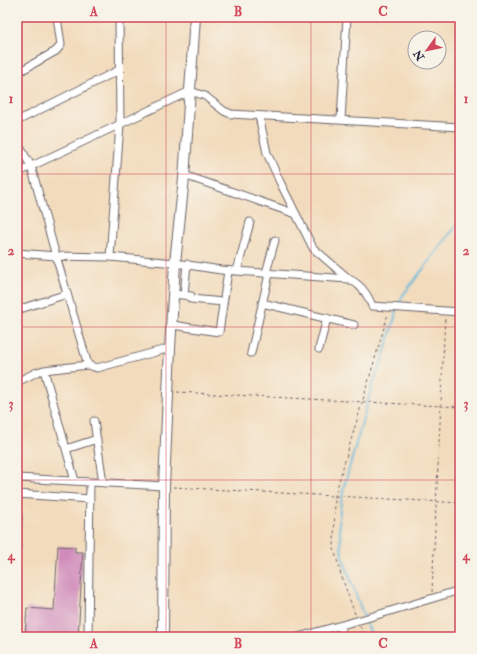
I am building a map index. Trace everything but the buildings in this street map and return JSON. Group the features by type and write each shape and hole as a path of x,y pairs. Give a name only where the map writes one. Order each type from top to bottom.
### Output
{"street":[{"path":"17,72 56,51 61,45 57,17"},
{"path":"110,257 120,125 119,17"},
{"path":"179,295 176,263 195,17"},
{"path":"341,120 347,17"},
{"path":"17,121 119,70"},
{"path":"17,173 190,91 205,96 231,114 460,127"},
{"path":"259,116 267,153 313,248 349,279 354,281 370,300 372,306 460,312"},
{"path":"17,142 31,166 88,365"},
{"path":"184,175 296,214"},
{"path":"237,271 250,222"},
{"path":"251,353 275,240"},
{"path":"17,253 56,256 110,257 187,264 228,271 349,279"},
{"path":"163,637 164,486 170,348 172,325 187,264"},
{"path":"172,325 219,332 228,271"},
{"path":"17,310 67,294"},
{"path":"179,295 191,296 191,299 223,302"},
{"path":"262,303 354,325"},
{"path":"319,349 326,318"},
{"path":"17,382 44,370 88,365 97,368 170,348"},
{"path":"44,370 75,481"},
{"path":"94,421 103,483"},
{"path":"66,449 97,439"},
{"path":"17,478 164,486"},
{"path":"88,637 90,482"},
{"path":"17,494 90,499"},
{"path":"17,506 17,547"},
{"path":"298,637 460,590"},
{"path":"341,637 342,625"}],"path":[{"path":"365,637 334,549 335,495 390,308"},
{"path":"432,598 445,311"},
{"path":"168,392 460,407"},
{"path":"164,486 460,503"}],"waterway":[{"path":"399,305 403,295 460,221"},
{"path":"364,617 342,556 339,523 340,508 344,487 373,383 383,358 397,310"},
{"path":"366,621 372,637"}]}
